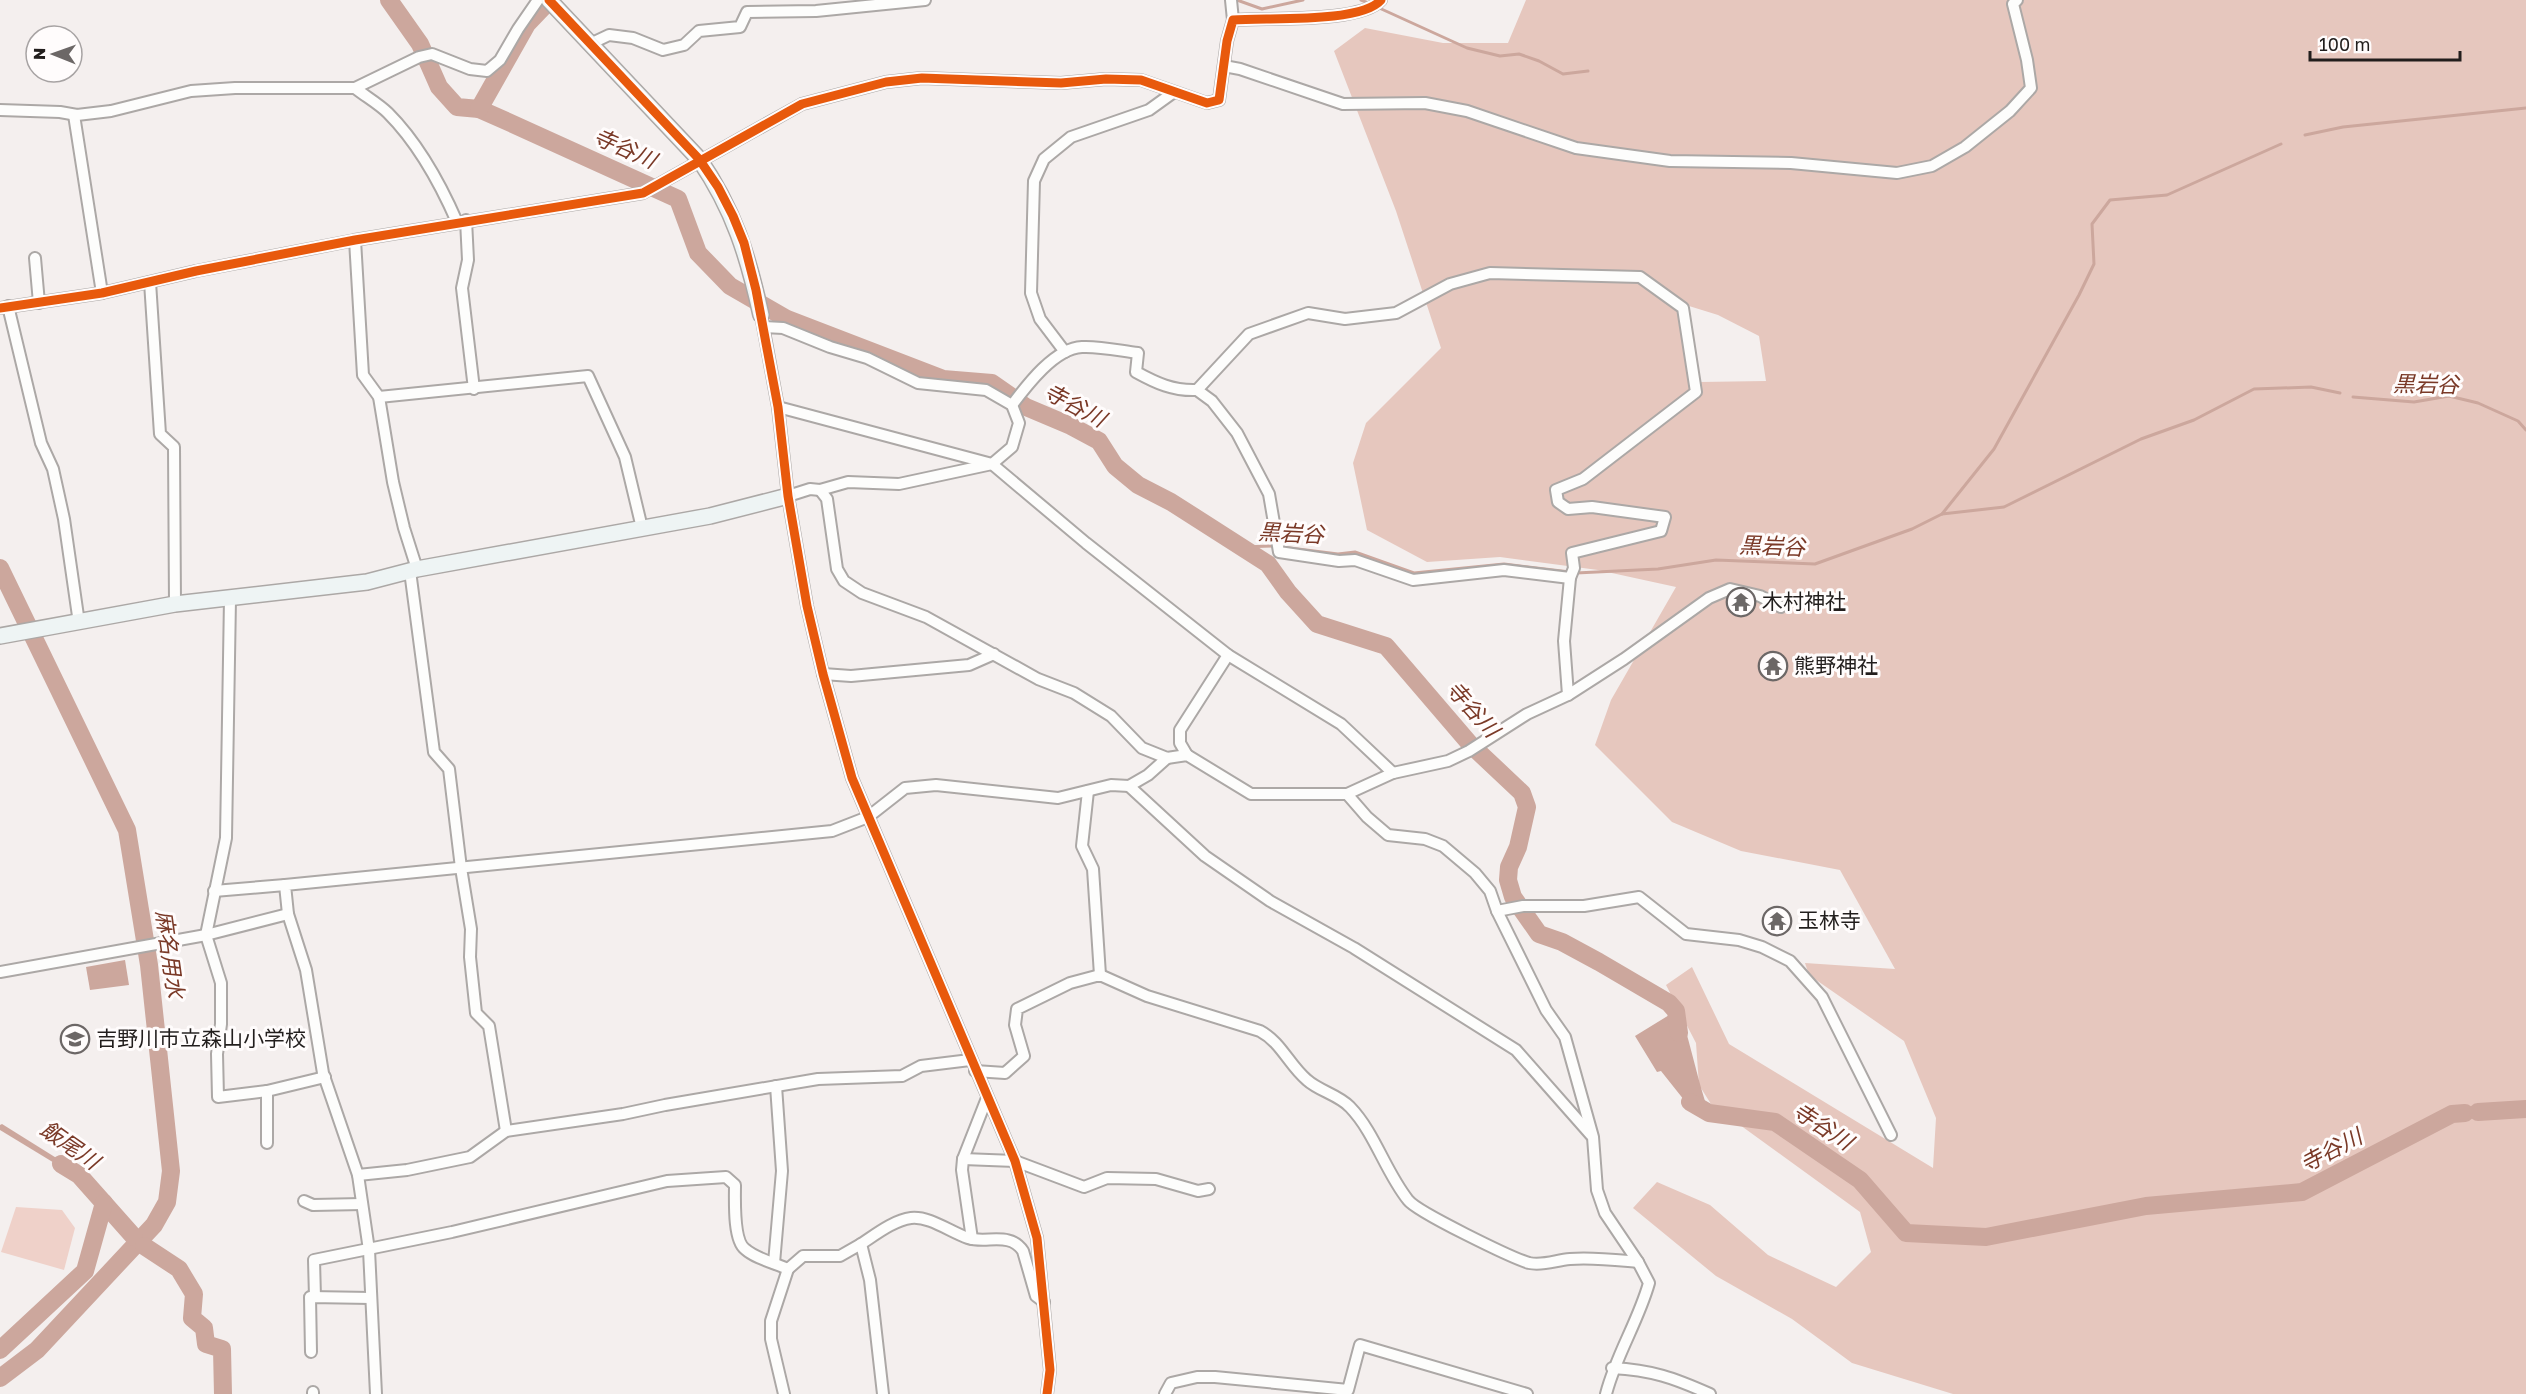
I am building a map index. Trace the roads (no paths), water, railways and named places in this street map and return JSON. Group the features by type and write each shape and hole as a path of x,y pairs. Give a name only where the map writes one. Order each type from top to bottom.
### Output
{"street":[{"path":"590,44 609,34 633,38 663,50 684,45 699,31 740,27 747,12 816,11 925,0"},
{"path":"78,622 64,519 53,469 41,443 4,307 102,293 355,240 643,193 699,159 802,104 886,82 922,78 1060,83 1106,79 1141,80 1207,104 1219,100 1233,20 1232,0"},
{"path":"1224,66 1240,69 1343,104 1425,103 1467,111 1576,148 1598,152 1670,161 1791,163 1897,173 1932,166 1965,147 2010,111 2031,88 2027,60 2013,4 2017,0"},
{"path":"0,110 60,112 74,115 111,111 191,91 235,88 355,88 419,57 432,54 470,69 487,71 500,60 518,29 547,1 699,159 718,187 733,216 744,243 756,290 778,407 788,496 807,606 852,778 970,1060 1015,1161 1037,1238 1050,1370 1047,1394"},
{"path":"1233,20 1335,16 1364,11 1377,3"},
{"path":"355,88 388,113 416,148 462,221 468,260 462,288 474,389"},
{"path":"1065,352 1040,319 1031,293 1034,181 1044,159 1071,137 1149,110 1174,92"},
{"path":"74,115 102,293"},
{"path":"355,240 363,375 379,397 393,482 413,570 434,752 449,769 460,868 471,929 470,957 476,1013 489,1026 506,1131"},
{"path":"35,258 39,303"},
{"path":"1197,390 1249,334 1308,313 1345,319 1396,313 1450,284 1490,273 1640,277 1683,308 1696,392 1583,479 1556,490 1558,502 1568,509 1592,507 1665,516 1661,531 1572,554 1564,641 1568,695"},
{"path":"150,282 160,435 174,447 175,604"},
{"path":"0,636 175,604 367,582 413,570 710,516 810,489 820,490 848,482 899,484 992,464 1012,447 1019,423 1012,405 986,390 918,383 867,358 830,347 762,321"},
{"path":"1012,405 1034,377 1065,352 1081,347 1138,353 1136,372 1162,386 1181,391 1197,390 1212,401 1237,433 1269,494 1280,552 1339,561 1355,560 1413,580 1504,570 1571,575"},
{"path":"379,397 588,376 625,457 642,528"},
{"path":"778,407 992,464 1086,543 1228,655 1341,724 1393,773"},
{"path":"820,490 827,499 837,569 844,581 862,593 926,617 1038,679 1074,693 1111,716 1142,748 1167,758 1187,755"},
{"path":"1228,655 1180,730 1180,743 1187,755 1251,794 1347,794 1393,773 1448,760 1472,748 1527,714 1568,695 1624,659 1709,598 1730,589 1760,596 1781,607"},
{"path":"230,599 226,838 206,936 221,983 221,1024 217,1054 218,1097 267,1091 325,1077"},
{"path":"823,674 851,676 969,665 994,654"},
{"path":"214,891 832,831 868,817 905,788 936,785 1058,798 1111,785 1129,786 1148,775 1167,758"},
{"path":"1129,786 1205,856 1270,901 1354,948 1516,1050 1593,1137"},
{"path":"1088,791 1082,846 1093,869 1100,975"},
{"path":"1347,794 1367,817 1388,835 1425,839 1443,846 1475,873 1490,891 1497,911 1546,1010 1564,1037 1593,1137 1598,1190 1605,1213 1638,1262 1649,1283 1641,1311 1612,1368 1606,1394"},
{"path":"285,885 288,914 306,970 325,1077 358,1175 369,1250 376,1394"},
{"path":"1497,911 1519,907 1584,906 1639,897 1686,934 1739,940 1762,947 1790,962 1822,997 1891,1135"},
{"path":"0,972 206,936 288,914"},
{"path":"975,1071 1005,1073 1024,1056 1015,1025 1017,1009 1070,984 1100,975 1147,996 1260,1031 1272,1038 1293,1067 1308,1081 1348,1105 1363,1123 1393,1179 1409,1202 1462,1232 1530,1263 1551,1264 1568,1259 1638,1262"},
{"path":"358,1175 407,1170 470,1156 506,1131 623,1114 818,1079 902,1076 921,1066 970,1060"},
{"path":"774,1263 782,1171 776,1086"},
{"path":"267,1091 267,1143"},
{"path":"972,1239 962,1170 963,1159 987,1098"},
{"path":"963,1159 1015,1161 1084,1187 1107,1178 1156,1179 1198,1191 1209,1189"},
{"path":"315,1297 314,1260 369,1250 667,1181 726,1177 735,1185 737,1234 743,1248 788,1269"},
{"path":"304,1201 313,1205 362,1204"},
{"path":"784,1394 771,1339 771,1321 788,1269 803,1256 840,1256 888,1227 911,1218 936,1224 972,1239 998,1238 1019,1245 1036,1296 1044,1302"},
{"path":"861,1244 870,1280 883,1394"},
{"path":"312,1352 310,1297 371,1298"},
{"path":"1165,1394 1171,1383 1197,1377 1348,1390 1360,1345 1527,1394"},
{"path":"1612,1368 1644,1370 1675,1378 1710,1394"}],"waterway":[{"name":"寺谷川","path":"389,0 420,44 439,87 457,107 479,109 678,199 698,253 730,286 787,319 943,379 992,383 1026,407 1099,441 1115,466 1138,485 1171,502 1268,564 1288,592 1317,624 1386,646 1470,744 1522,793 1527,807 1518,847 1509,867 1508,880 1513,897 1539,934 1562,942 1669,1003 1676,1011 1679,1033"},
{"path":"479,109 527,24 550,0"},
{"path":"1237,0 1262,9 1303,0"},
{"path":"1361,0 1371,4"},
{"path":"1377,7 1467,48 1500,56 1519,54 1539,61 1563,74 1588,71"},
{"path":"2305,135 2343,127 2526,108"},
{"path":"1942,514 1994,449 2079,295 2094,264 2092,224 2110,200 2167,195 2281,144"},
{"name":"黒岩谷","path":"1576,573 1658,569 1716,560 1815,564 1912,529 1942,514 2004,507 2141,439 2194,420 2254,389 2311,387 2340,393"},
{"name":"黒岩谷","path":"2353,397 2414,402 2449,396 2478,403 2518,421 2526,430"},
{"name":"黒岩谷","path":"1241,547 1275,546"},
{"name":"黒岩谷","path":"1282,547 1338,554 1355,552 1414,573 1504,564 1570,572"},
{"name":"麻名用水","path":"0,568 127,830 149,965 171,1171 167,1202 154,1225 37,1350 0,1378"},
{"name":"寺谷川","path":"1690,1102 1709,1113 1775,1122 1860,1180 1906,1233 1986,1237 2146,1206 2302,1192 2452,1114 2465,1113"},
{"name":"寺谷川","path":"2478,1112 2526,1109"},
{"name":"飯尾川","path":"61,1164 79,1175 134,1237"},
{"name":"飯尾川","path":"0,1350 85,1271 104,1203"},
{"path":"144,1246 179,1269 194,1294 192,1318 204,1328 206,1344 222,1349 223,1394"}],"place":[{"name":"木村神社","path":"1741,602"},
{"name":"熊野神社","path":"1773,666"},
{"name":"玉林寺","path":"1777,921"},
{"name":"吉野川市立森山小学校","path":"75,1039"}]}
